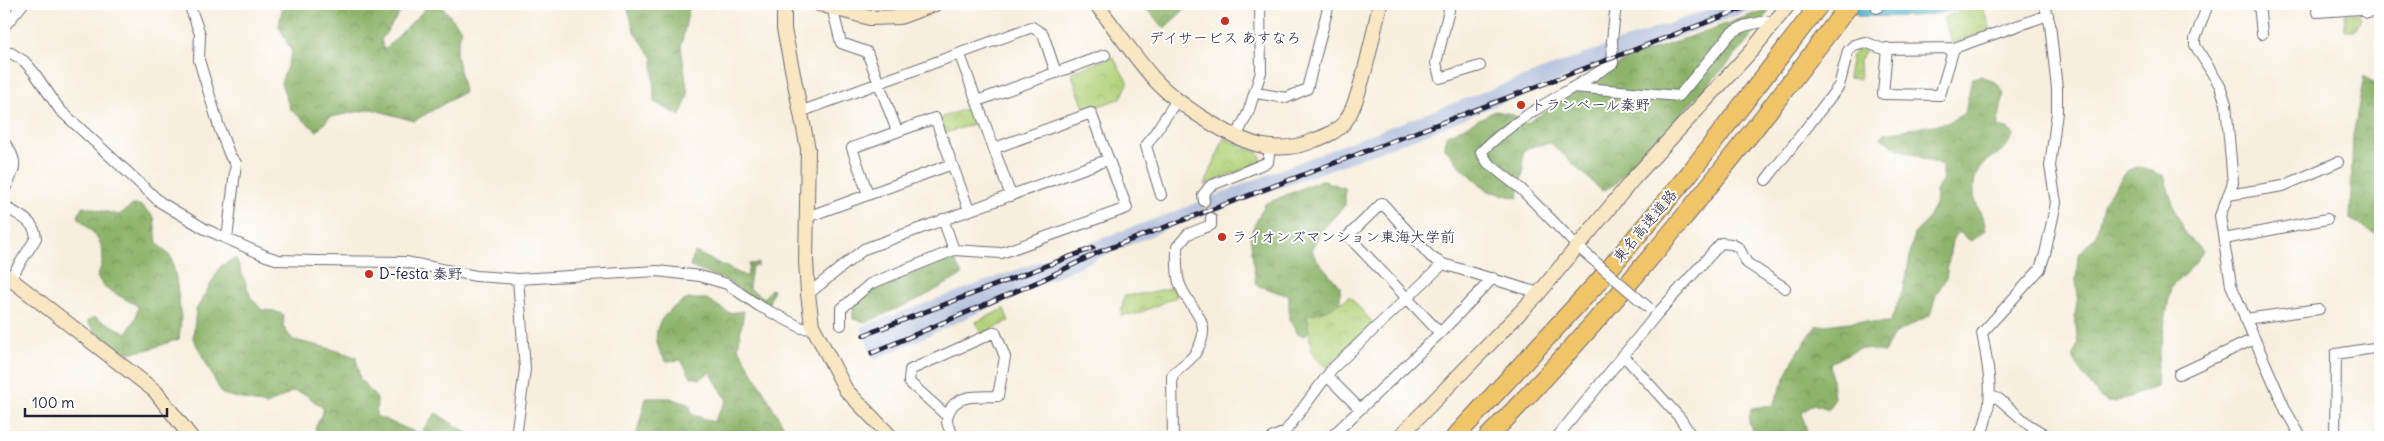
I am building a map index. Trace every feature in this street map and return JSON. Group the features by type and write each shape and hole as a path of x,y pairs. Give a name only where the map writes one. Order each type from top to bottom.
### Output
{"highway":[{"name":"東名高速道路","path":"1455,437 1599,281 1756,88 1820,4"},
{"name":"東名高速道路","path":"1488,437 1590,328 1646,264 1777,102 1850,4"}],"street":[{"path":"4,28 23,4"},
{"path":"189,4 200,34 199,60 217,120 230,156 236,163 227,239"},
{"path":"784,4 784,29 808,149 808,294 814,329 846,390 891,437"},
{"path":"826,6 870,18 900,17 935,4"},
{"path":"1096,4 1154,79 1177,100 1237,135 1270,147 1288,147 1307,144 1335,131 1344,123 1355,102 1380,4"},
{"path":"1237,135 1256,93 1261,72 1260,4"},
{"path":"1256,93 1286,98 1308,89 1329,4"},
{"path":"1616,4 1612,40 1613,64 1536,109 1481,152 1488,163 1521,189 1581,250 1653,311"},
{"path":"1399,437 1581,250 1634,178 1753,49 1789,4"},
{"path":"1980,437 1986,424 1991,396 1990,375 1982,333 2040,269 2056,203 2050,166 2057,112 2057,89 2048,15 2044,4"},
{"path":"2208,4 2195,39 2195,45 2220,86 2226,104 2233,183 2220,216 2231,285 2254,339 2301,437"},
{"path":"2259,4 2262,34"},
{"path":"2318,4 2317,12 2360,9 2367,13 2380,11"},
{"path":"1448,5 1436,62 1440,78 1480,66"},
{"path":"826,6 841,43 867,52 897,131"},
{"path":"1766,180 1839,86 1848,51 1854,45 1865,42 1887,48 1954,48 2048,15"},
{"path":"1572,87 1679,96 1731,33 1744,26 1766,21"},
{"path":"800,112 880,85 1032,27 1043,34 1056,73"},
{"path":"1887,48 1883,94 1940,95 1954,48"},
{"path":"4,52 11,53 24,61 60,110 161,203 227,239 279,260 406,262 476,276 518,279 657,271 700,276 727,284 759,306 802,328 814,329"},
{"path":"960,55 1011,196"},
{"path":"977,101 1105,55"},
{"path":"1161,195 1146,146 1177,100"},
{"path":"841,325 841,309 870,284 954,250 1001,254 1127,208 1107,160 1091,113 994,148"},
{"path":"868,194 852,148 935,118 969,210"},
{"path":"4,142 12,156 14,172 4,190"},
{"path":"1204,201 1203,194 1210,186 1268,162 1270,147"},
{"path":"808,294 864,249 1107,160"},
{"path":"2228,195 2283,186 2338,162"},
{"path":"807,217 952,164"},
{"path":"1440,333 1348,236 1382,203 1431,257 1443,264 1493,278 1539,294"},
{"path":"4,206 30,222 36,232 36,238 7,277 155,391 192,437"},
{"path":"1173,437 1172,376 1193,356 1202,339 1203,329 1202,320 1179,281 1177,247 1188,234 1211,225 1211,218"},
{"path":"944,219 954,250"},
{"path":"2224,238 2327,220"},
{"path":"1557,437 1623,355 1653,311 1721,243 1732,244 1739,248 1747,263 1785,288"},
{"path":"1273,437 1285,435 1332,369 1443,264"},
{"path":"1330,437 1440,333 1493,278"},
{"path":"516,437 525,369 518,279"},
{"path":"2245,319 2319,309"},
{"path":"947,416 909,382 910,370 994,332 1005,357 998,396 964,398 956,402 947,416 947,424 955,437"},
{"path":"2179,374 2254,339"},
{"path":"2335,437 2336,354 2380,347"},
{"path":"1623,355 1680,418 1692,437"},
{"path":"1328,377 1360,410"},
{"path":"1991,396 1999,399 2029,425 2049,437"}],"shaded area":[{"path":"1725,4 1767,4 1523,94 1427,134 1175,226 1103,256 874,360 861,327 1171,213 1363,137 1614,43"}],"green space":[{"path":"283,4 406,4 381,40 384,50 430,4 440,4 461,29 456,54 464,92 414,121 372,109 330,117 317,131 290,109 281,83 292,52 279,26"},
{"path":"627,4 690,4 681,46 688,96 680,116 654,102 653,58 634,31"},
{"path":"1142,4 1191,4 1164,28"},
{"path":"1981,4 1991,30 1952,43 1943,18"},
{"path":"1771,8 1748,42 1615,184 1602,191 1551,143 1534,146 1523,151 1523,173 1518,198 1488,191 1458,164 1445,148 1446,136 1495,111 1512,114 1526,124 1627,59"},
{"path":"2358,13 2361,17 2356,30 2345,30 2345,14"},
{"path":"1860,47 1867,48 1859,62 1860,79 1848,78 1852,55"},
{"path":"1113,57 1128,83 1121,98 1085,111 1071,72"},
{"path":"1981,76 1997,83 2004,93 1997,127 2007,129 2014,134 2003,149 1983,165 1974,181 1974,198 1984,220 1986,230 1971,241 1959,232 1952,240 1946,278 1936,295 1930,315 1894,334 1884,352 1859,348 1830,363 1834,398 1829,409 1813,404 1802,413 1808,437 1755,437 1749,423 1751,408 1773,405 1794,358 1816,326 1858,321 1890,322 1904,288 1914,234 1926,222 1935,205 1936,192 1943,178 1943,166 1899,149 1881,138 1885,133 1947,123 1965,113 1972,78"},
{"path":"2364,76 2380,87 2377,152 2380,172 2380,236 2350,219 2353,136"},
{"path":"971,107 977,123 945,133 940,121 943,117"},
{"path":"1224,138 1259,153 1262,162 1205,185"},
{"path":"2139,167 2164,176 2176,214 2186,235 2203,250 2194,265 2171,287 2157,368 2156,387 2115,402 2107,402 2099,396 2076,365 2073,355 2078,344 2075,316 2078,295 2076,281 2078,255 2096,236 2104,201 2128,170"},
{"path":"1321,180 1345,188 1345,205 1322,230 1312,248 1314,256 1340,287 1340,311 1315,322 1305,336 1297,334 1289,319 1289,296 1256,285 1250,234 1265,204"},
{"path":"133,205 140,205 154,217 157,243 171,257 176,278 181,318 179,339 145,350 128,352 120,351 108,345 87,322 94,317 127,333 136,317 138,306 105,288 97,277 103,258 100,243 78,217 82,206 119,215"},
{"path":"954,250 953,257 962,275 923,297 867,322 853,319 853,299 870,284"},
{"path":"695,252 747,277 749,264 758,263 758,266 752,266 749,288 764,298 771,289 773,290 767,309 728,281 690,267"},
{"path":"236,258 251,298 262,310 274,311 284,315 283,327 293,340 356,357 360,379 377,399 376,416 420,434 436,413 473,437 325,437 315,429 324,409 305,394 293,391 267,405 222,394 193,338 196,310 221,266"},
{"path":"1177,286 1176,297 1137,314 1121,315 1124,296 1149,293"},
{"path":"1349,296 1374,324 1326,368 1312,354 1307,315 1341,303"},
{"path":"688,299 707,299 729,313 744,311 738,347 790,437 636,437 646,398 671,398 690,405 691,414 713,422 727,400 710,372 700,379 691,377 681,360 666,361 660,351 657,342 659,324 670,310"},
{"path":"1004,309 1009,321 981,334 976,322"}],"water":[{"path":"1847,4 1858,4 1863,9 1933,8 1952,4 1968,4 1941,13 1927,15 1857,16"}],"tunnel":[{"path":"1204,201 1211,218"}],"railway":[{"path":"872,353 1042,280 1099,252 1755,4"},
{"path":"864,335 1093,248"}],"place":[{"name":"デイサービス あすなろ","path":"1225,21"},
{"name":"トランベール秦野","path":"1521,105"},
{"name":"ライオンズマンション東海大学前","path":"1222,237"},
{"name":"D-festa 秦野","path":"369,274"}]}
